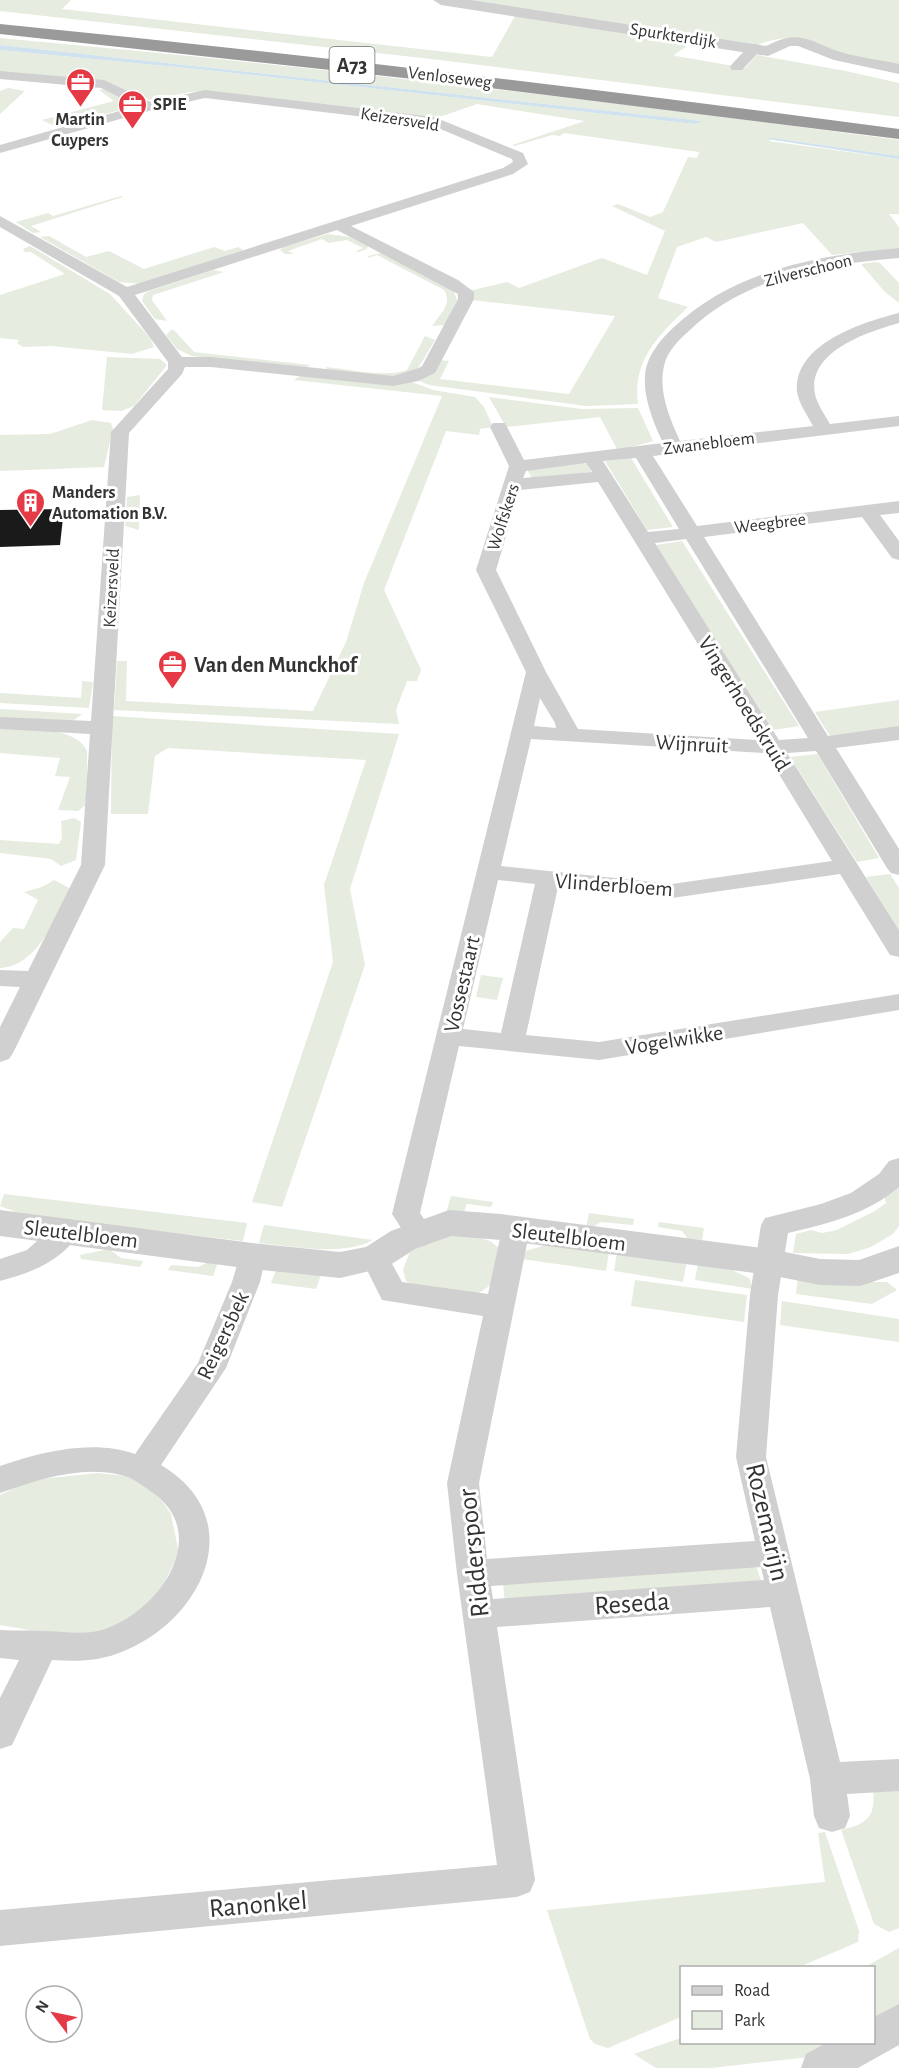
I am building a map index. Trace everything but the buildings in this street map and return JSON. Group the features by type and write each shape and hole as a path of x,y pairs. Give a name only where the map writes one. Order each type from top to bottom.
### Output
{"highway":[{"name":"Venloseweg","path":"0,18 450,67 899,124"},
{"name":"Venloseweg","path":"0,29 532,86 899,134"}],"street":[{"name":"Spurkterdijk","path":"441,0 762,49 787,41 800,41 840,57 899,69"},
{"path":"737,68 762,49 899,76"},
{"path":"0,75 104,84 149,107"},
{"name":"Keizersveld","path":"0,149 149,107 205,94 434,121 518,156 521,164 508,171 125,293"},
{"path":"0,220 125,293 177,362 211,362 393,381 421,375 429,369 466,299 466,292 338,225"},
{"name":"Zilverschoon","path":"673,447 656,405 654,371 663,349 686,322 745,287 802,267 880,254 896,260"},
{"path":"824,430 806,395 809,372 824,354 844,337 866,327 899,318"},
{"name":"Keizersveld","path":"0,1053 93,865 120,432 176,370 177,362"},
{"name":"Zwanebloem","path":"516,475 591,456 899,421"},
{"name":"Wolfskers","path":"500,427 516,475 486,570 536,672 566,723 569,736"},
{"name":"Vingerhoedskruid","path":"641,451 820,744 898,864"},
{"name":"Vingerhoedskruid","path":"591,456 899,949"},
{"path":"516,475 602,476"},
{"name":"Weegbree","path":"642,539 899,507"},
{"path":"868,512 899,554"},
{"path":"521,732 536,672"},
{"path":"0,723 102,728"},
{"name":"Wijnruit","path":"521,732 773,747 820,744 899,733"},
{"name":"Vossestaart","path":"419,1233 406,1214 521,732"},
{"name":"Vlinderbloem","path":"487,872 672,891 847,867"},
{"path":"512,1042 548,879"},
{"path":"0,978 36,980"},
{"name":"Vogelwikke","path":"448,1036 599,1051 899,1002"},
{"path":"773,1262 775,1225 843,1206 892,1180 899,1168"},
{"name":"Sleutelbloem","path":"0,1223 339,1265 375,1258 403,1240 449,1223 516,1229 773,1262 820,1272 860,1273 894,1257"},
{"name":"Ridderspoor","path":"516,1229 463,1483 517,1880"},
{"path":"0,1270 33,1261 48,1252 67,1230"},
{"name":"Reigersbek","path":"141,1468 211,1368 246,1282 252,1256"},
{"path":"375,1258 392,1292 499,1307"},
{"name":"Rozemarijn","path":"773,1262 764,1295 751,1457 827,1779 832,1816"},
{"path":"0,1480 15,1473 72,1461 119,1462 141,1468 172,1489 184,1503 192,1524 195,1544 191,1566 183,1586 167,1606 144,1625 112,1641 83,1647 0,1644"},
{"name":"Reseda","path":"474,1574 772,1553"},
{"name":"Reseda","path":"480,1614 784,1592"},
{"path":"0,1734 43,1645"},
{"path":"827,1779 899,1775"},
{"name":"Ranonkel","path":"0,1928 517,1880"},
{"path":"875,2037 899,2023"},
{"path":"820,2068 865,2044"}],"green space":[{"path":"0,0 71,0 62,9 492,57 515,16 690,44 674,55 676,56 745,68 757,55 899,83 899,117 440,60 0,11"},
{"path":"442,0 899,0 899,68 862,61 797,39 785,38 757,45"},
{"path":"0,38 450,84 899,140 899,156 773,138 769,141 899,159 899,214 889,214 899,227 899,248 832,255 803,223 716,242 706,237 677,247 658,298 688,307 650,349 639,374 638,404 586,406 429,385 417,380 439,360 449,361 440,379 569,394 615,316 471,300 469,291 507,282 519,288 602,258 647,275 665,231 612,206 618,204 650,217 663,212 688,157 697,158 699,152 564,133 560,136 552,135 515,146 512,145 585,121 477,104 434,119 212,91 190,92 152,100 113,85 0,74 0,50 197,69 695,124 701,121 0,45"},
{"path":"8,88 25,91 0,114 0,91"},
{"path":"105,89 129,102 129,107 64,127 57,127 42,120 114,101 99,90"},
{"path":"123,197 31,226 41,232 33,233 16,222 48,213 53,216"},
{"path":"328,234 350,237 368,246 367,249 358,252 356,251 363,248 347,240 329,243 322,239 288,251 294,254 285,254 280,250 283,247"},
{"path":"49,236 86,257 109,251 144,269 214,247 225,251 238,247 243,250 141,284 119,282 40,237"},
{"path":"30,246 110,294 150,338 154,347 132,354 51,346 23,347 17,343 19,340 0,338 0,295 65,274 31,252 25,252 23,249"},
{"path":"381,253 453,289 457,300 445,325 432,326 446,304 444,290 377,255 369,258 368,256"},
{"path":"880,263 899,283 899,303 884,291 861,264"},
{"path":"213,270 224,272 153,295 152,300 167,321 155,319 142,301 144,294 149,291"},
{"path":"174,330 194,352 311,365 304,368 192,356 177,349 166,335"},
{"path":"425,336 435,340 417,370 391,377 328,371 326,367 378,373 407,370"},
{"path":"107,357 160,359 167,365 134,406 121,411 102,410"},
{"path":"301,375 412,382 433,390 475,397 484,407 493,427 480,429 479,435 446,431 384,590 421,670 417,681 407,681 396,710 399,724 114,710 117,661 127,661 126,701 313,711 346,642 364,583 442,396 294,380"},
{"path":"489,397 582,409 638,408 653,441 618,451 600,417 506,427"},
{"path":"92,420 111,423 113,429 104,467 0,471 0,435 50,434"},
{"path":"631,458 673,527 647,530 605,461"},
{"path":"587,464 591,472 532,478 528,471 532,469"},
{"path":"140,495 139,530 125,526 127,497"},
{"path":"682,541 799,726 773,730 656,545"},
{"path":"82,681 93,682 89,708 0,703 0,693 81,698"},
{"path":"899,700 899,727 830,736 815,712"},
{"path":"0,709 82,714 74,720 65,721 0,718"},
{"path":"112,716 399,734 350,889 365,965 282,1207 252,1202 333,962 324,885 366,760 168,748 155,756 148,814 111,814"},
{"path":"0,728 48,730 72,737 81,743 87,751 87,804 78,811 58,810 70,777 55,776 60,758 0,753"},
{"path":"817,754 879,858 857,862 790,757"},
{"path":"74,818 81,822 76,860 61,866 51,859 0,853 0,840 59,844 62,838 61,821"},
{"path":"890,874 899,888 899,930 866,877"},
{"path":"54,880 71,889 52,926 35,950 25,959 0,968 0,942 13,928 24,929 38,900 24,892 42,887"},
{"path":"481,975 503,978 497,1000 476,997"},
{"path":"899,1183 899,1226 893,1234 871,1247 848,1254 793,1253 796,1234 811,1230 822,1233 837,1230 886,1203 884,1196"},
{"path":"4,1194 247,1223 243,1241 24,1215 0,1206"},
{"path":"451,1196 493,1202 491,1207 467,1204 464,1212 446,1213"},
{"path":"589,1213 634,1219 633,1225 601,1222 591,1228 586,1227"},
{"path":"659,1222 704,1228 702,1240 688,1239 682,1231 658,1227"},
{"path":"264,1225 373,1240 347,1248 332,1249 259,1243"},
{"path":"467,1234 490,1241 499,1248 492,1284 476,1295 415,1287 406,1281 403,1270 410,1251 438,1237"},
{"path":"544,1244 609,1252 606,1271 522,1259 526,1251"},
{"path":"109,1249 121,1258 143,1261 140,1267 81,1259 80,1255"},
{"path":"617,1253 687,1261 683,1282 614,1271"},
{"path":"209,1262 218,1262 213,1276 168,1270 171,1265 198,1267"},
{"path":"698,1264 734,1268 734,1271 749,1278 753,1289 695,1280"},
{"path":"276,1270 321,1275 316,1289 271,1283"},
{"path":"798,1277 887,1282 897,1290 872,1304 796,1294"},
{"path":"635,1280 747,1295 744,1322 631,1306"},
{"path":"782,1301 899,1319 899,1342 780,1325"},
{"path":"98,1473 135,1477 155,1491 171,1514 179,1554 158,1594 122,1627 82,1634 40,1632 0,1625 0,1495 31,1480"},
{"path":"755,1562 761,1581 505,1604 503,1583"},
{"path":"899,1788 899,1928 889,1932 874,1924 841,1830 863,1822 871,1813 874,1800 873,1790"},
{"path":"825,1832 859,1931 858,1942 801,1966 680,1966 680,2017 608,2048 595,2044 590,2039 547,1910 825,1882 818,1833"},
{"path":"899,1948 899,2009 875,2023 875,1966 867,1966"},
{"path":"680,2038 680,2044 840,2044 819,2056 711,2068 656,2068 634,2054"}],"water":[{"path":"0,45 702,121 695,124 197,69 0,50"},
{"path":"767,139 899,156 899,159"}],"place":[{"name":"Martin Cuypers","path":"80,108"},
{"name":"SPIE","path":"132,130"},
{"name":"Manders Automation B.V.","path":"31,528"},
{"name":"Van den Munckhof","path":"173,690"}]}
